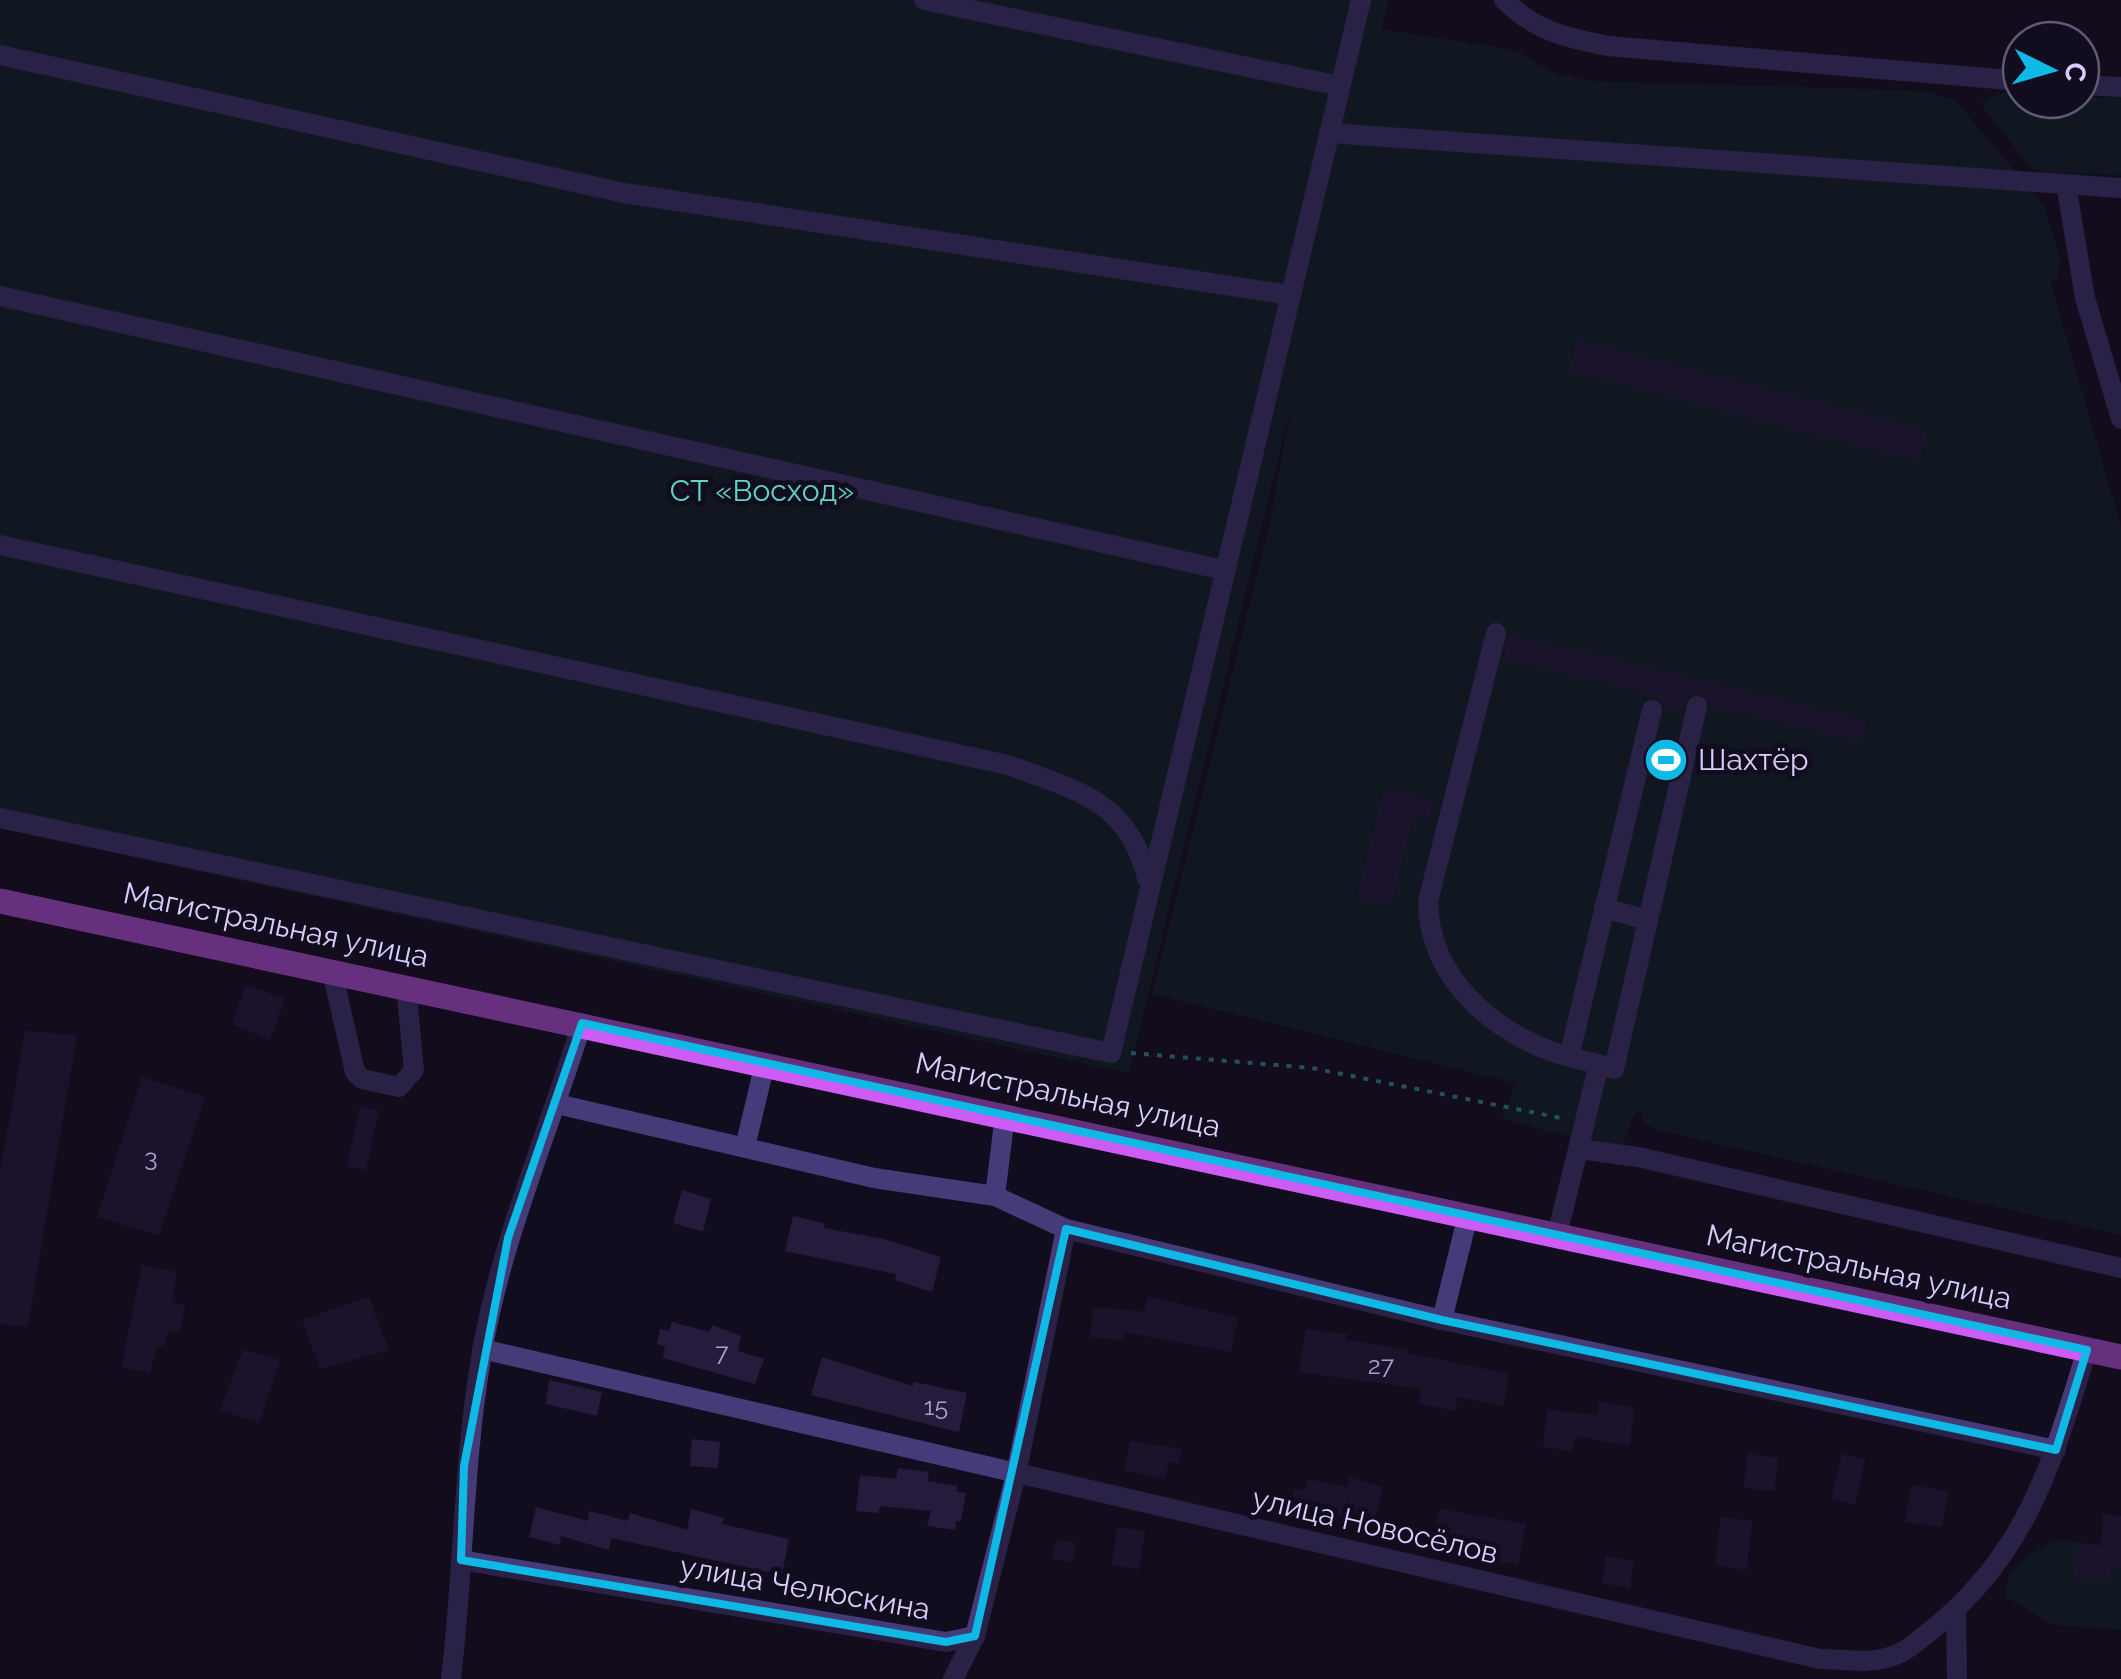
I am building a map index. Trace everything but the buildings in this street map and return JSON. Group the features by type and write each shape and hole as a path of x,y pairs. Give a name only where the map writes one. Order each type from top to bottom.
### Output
{"main road":[{"name":"Магистральная улица","path":"0,901 582,1023 2121,1357"}],"street":[{"path":"924,0 1340,86"},
{"path":"0,818 1111,1053 1361,0"},
{"path":"1504,0 1530,23 1554,36 1608,46 2001,79"},
{"path":"0,54 624,193 1290,295"},
{"path":"1329,133 2121,188"},
{"path":"2066,184 2085,298 2121,420"},
{"path":"0,296 1224,570"},
{"path":"0,545 1008,766 1068,787 1110,809 1140,851 1148,885"},
{"path":"1496,633 1428,900 1428,927 1455,980 1496,1025 1524,1042 1614,1068 1698,706"},
{"path":"1569,1056 1652,710"},
{"path":"1604,908 1648,920"},
{"path":"332,971 355,1072 362,1079 399,1087 414,1070 406,986"},
{"path":"450,1679 461,1560 464,1466 482,1348 508,1238 582,1023"},
{"path":"744,1148 766,1063"},
{"path":"1557,1235 1599,1064"},
{"path":"557,1104 874,1178 995,1196 1066,1229 1442,1320 2056,1450"},
{"path":"995,1196 1005,1115"},
{"path":"1578,1149 1638,1158 2121,1268"},
{"path":"1442,1320 1468,1215"},
{"path":"953,1679 975,1636 1016,1474 1066,1229"},
{"name":"улица Новосёлов","path":"482,1348 1820,1659 1889,1658 1956,1610 2012,1542 2038,1499 2087,1350"},
{"name":"улица Челюскина","path":"461,1560 946,1642 975,1636"},
{"path":"1956,1610 1956,1679"}],"path":[{"path":"1111,1053 1168,1054 1327,1070 1584,1123"}],"highlighted area":[{"path":"582,1023 2087,1350 2056,1450 1442,1320 1066,1229 975,1636 946,1642 461,1560 464,1466 508,1238"}],"green space":[{"name":"СТ «Восход»","path":"0,0 1388,0 1381,29 1515,50 1554,73 1590,81 1925,91 1955,100 2044,206 2060,258 2058,278 2050,281 2121,527 2121,1235 1657,1130 1641,1120 1643,1114 1635,1112 1621,1150 1502,1119 1516,1083 1152,994 1269,527 1292,401 1129,1073 0,828"},
{"path":"2001,94 2001,120 2101,120 2101,98 2121,97 2121,175 2040,172 2030,167 1984,108 1982,100"},
{"path":"2058,1540 2121,1548 2121,1630 2051,1624 2006,1596 2016,1568"}],"place":[{"name":"Шахтёр","path":"1666,760"}]}
